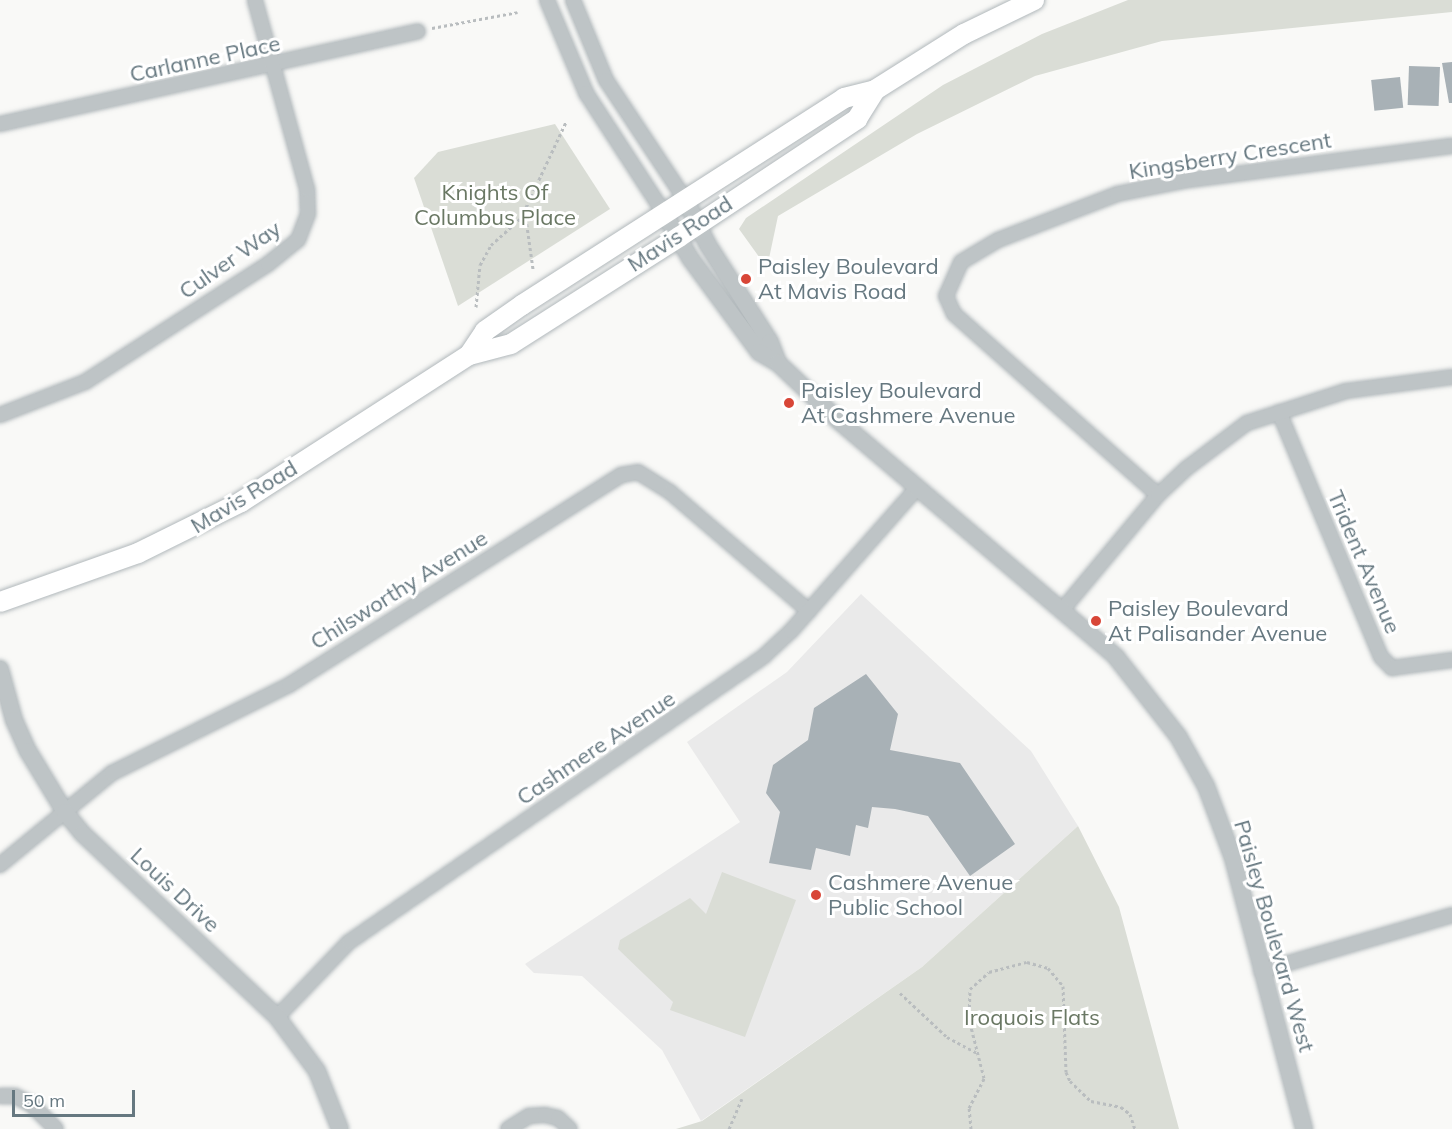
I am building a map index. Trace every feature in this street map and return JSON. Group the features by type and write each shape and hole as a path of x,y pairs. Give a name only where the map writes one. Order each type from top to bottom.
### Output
{"main road":[{"name":"Mavis Road","path":"469,355 485,331 844,98 875,90 964,34 1034,0"},
{"name":"Mavis Road","path":"0,602 190,530 241,502 469,355 511,344 679,237 857,119 875,90"}],"street":[{"name":"Culver Way","path":"0,415 85,382 268,264 297,240 308,214 307,189 255,0"},
{"name":"Paisley Boulevard West","path":"547,0 586,93 731,317 759,352 778,363 917,488 1063,609 1116,657 1178,736 1206,786 1233,858 1304,1129"},
{"name":"Paisley Boulevard West","path":"573,0 606,80 687,201 697,224 770,342 778,363"},
{"name":"Carlanne Place","path":"0,124 272,66 418,31"},
{"name":"Kingsberry Crescent","path":"1158,495 954,314 946,296 961,262 998,240 1117,194 1182,181 1452,147"},
{"path":"1063,609 1158,495 1187,468 1247,423 1346,391 1452,377"},
{"name":"Trident Avenue","path":"1279,412 1381,657 1392,668 1452,660"},
{"name":"Chilsworthy Avenue","path":"0,865 112,773 289,685 621,475 638,472 670,492 809,611"},
{"name":"Cashmere Avenue","path":"277,1017 349,942 707,698 763,657 809,611 917,488"},
{"name":"Louis Drive","path":"0,669 14,720 28,751 65,812 83,834 277,1017 317,1071 340,1129"},
{"path":"1261,971 1452,915"},
{"path":"0,1096 15,1096 31,1104 56,1129"},
{"path":"508,1129 530,1116 545,1115 558,1118 570,1129"}],"path":[{"path":"418,31 518,12"},
{"path":"476,307 480,266 491,245 524,209 566,122"},
{"path":"524,209 533,269"},
{"path":"972,1129 969,1108 984,1078 969,1019 970,989 975,983 1003,966 1027,962 1048,968 1063,986 1066,1072 1070,1081 1091,1101 1121,1107 1130,1114 1135,1129"},
{"path":"900,993 947,1037 977,1053"},
{"path":"729,1129 742,1099"}],"shaded area":[{"name":"Cashmere Avenue Public School","path":"861,594 1031,751 1078,826 922,967 701,1121 662,1050 582,976 534,973 525,964 740,822 687,742 787,672"}],"green space":[{"path":"1128,0 1452,0 1452,12 1162,41 1035,76 917,134 778,216 767,268 739,229 746,218 943,85 1042,34"},
{"name":"Knights Of Columbus Place","path":"555,124 610,209 458,306 414,178 438,152"},
{"name":"Iroquois Flats","path":"1078,826 1119,907 1179,1129 676,1129 702,1121 922,967"},
{"path":"722,872 796,900 745,1037 670,1010 673,1002 618,949 620,940 690,898 706,914"}],"building":[{"path":"1452,62 1452,103 1449,103 1442,63"},
{"path":"1409,66 1440,67 1439,106 1408,105"},
{"path":"1400,77 1403,108 1374,111 1371,80"},
{"path":"866,674 898,714 890,750 960,763 1015,844 970,876 928,816 872,807 868,828 856,825 850,856 816,848 811,870 769,863 780,812 766,793 773,765 808,740 814,708"}],"place":[{"name":"Paisley Boulevard At Mavis Road","path":"746,279"},
{"name":"Paisley Boulevard At Cashmere Avenue","path":"789,403"},
{"name":"Paisley Boulevard At Palisander Avenue","path":"1096,621"},
{"name":"Cashmere Avenue Public School","path":"816,895"}]}
